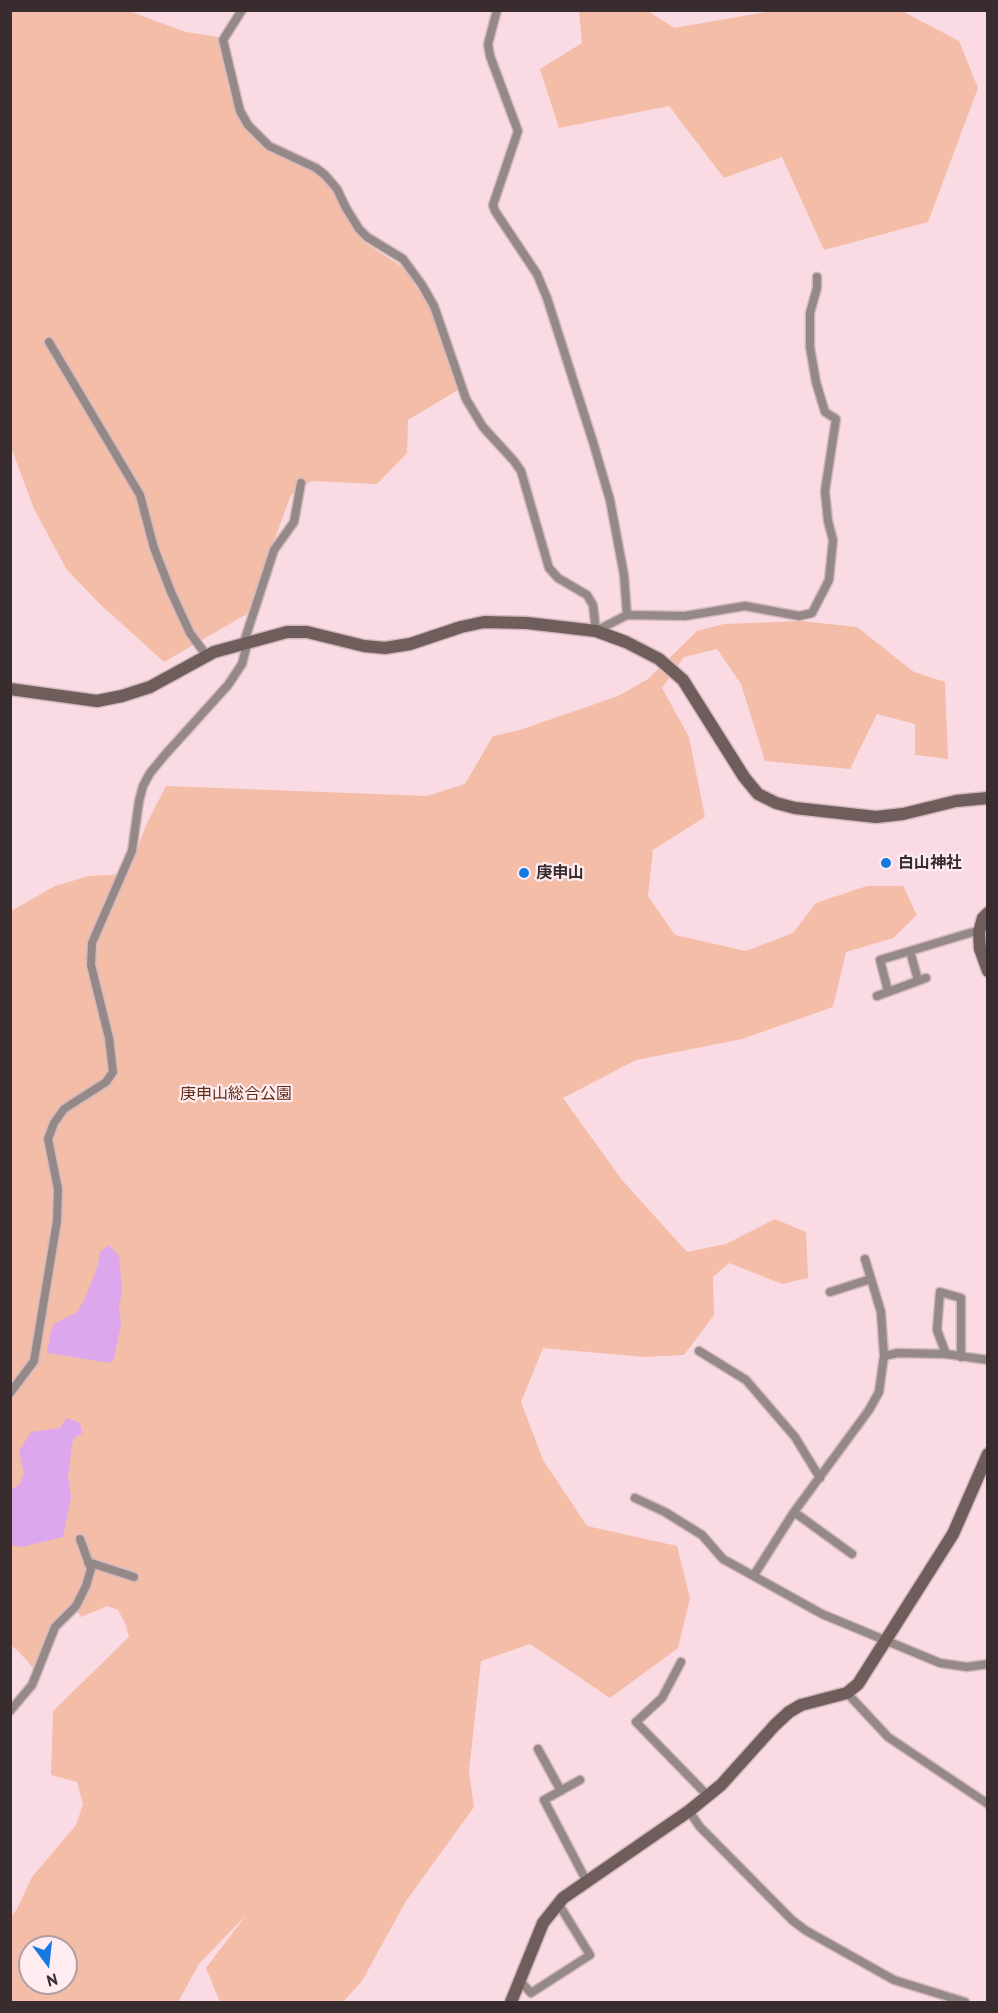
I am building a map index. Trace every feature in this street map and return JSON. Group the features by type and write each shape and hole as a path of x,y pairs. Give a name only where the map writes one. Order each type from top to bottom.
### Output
{"street":[{"path":"242,10 223,40 240,111 248,125 269,146 316,168 325,175 337,189 359,229 367,237 403,259 422,285 434,306 466,399 483,427 521,471 549,568 558,578 587,595 593,605 596,631"},
{"path":"497,10 488,44 490,56 518,131 494,205 495,212 537,274 547,298 610,500 624,575 627,615"},
{"path":"596,631 627,615 685,616 745,606 799,616 812,613 829,580 832,540 825,491 836,418 825,412 816,382 810,347 810,313 817,288 817,277"},
{"path":"49,342 140,495 154,548 171,592 190,633 207,656"},
{"path":"10,1394 34,1361 57,1221 58,1189 48,1139 54,1123 64,1109 105,1082 113,1072 109,1038 91,965 92,943 132,851 142,786 150,773 232,680 242,663 246,641 274,550 294,522 301,483"},
{"path":"10,689 97,701 150,687 207,656 246,641 287,632 307,632 364,646 385,648 410,644 484,622 527,623 596,631 659,658 683,680 744,777 758,794 776,803 795,808 876,817 903,814 956,801 987,798"},
{"path":"987,913 979,932 980,950 987,971"},
{"path":"888,992 880,960 979,932"},
{"path":"877,996 922,979 909,951"},
{"path":"754,1575 794,1512 869,1410 879,1392 884,1356 881,1312 865,1259"},
{"path":"830,1292 871,1279"},
{"path":"945,1354 937,1330 940,1292 962,1298 961,1357"},
{"path":"699,1351 746,1380 795,1437 820,1478"},
{"path":"884,1356 897,1353 945,1354 987,1360"},
{"path":"511,2002 543,1923 563,1898 708,1796 789,1712 801,1705 847,1693 866,1674 952,1534 987,1454"},
{"path":"635,1498 665,1512 702,1535 723,1559 822,1614 940,1663 967,1667 987,1664"},
{"path":"794,1512 852,1554"},
{"path":"10,1711 32,1685 55,1628 76,1606 86,1586 91,1569 80,1539"},
{"path":"88,1562 134,1577"},
{"path":"681,1662 662,1698 636,1722 708,1796"},
{"path":"847,1693 888,1737 987,1804"},
{"path":"538,1749 561,1791"},
{"path":"580,1780 544,1800 587,1882"},
{"path":"689,1811 700,1827 792,1920 805,1930 894,1980 965,2002"},
{"path":"520,1981 531,1993 591,1955 558,1903"}],"green space":[{"path":"900,10 959,41 978,88 928,222 824,250 782,157 724,178 669,106 559,128 540,69 582,43 579,11 648,11 674,28 772,11"},
{"path":"11,11 129,11 186,32 218,37 229,90 243,125 267,150 303,164 331,182 337,192 342,210 364,242 404,268 431,309 458,390 408,420 407,453 377,484 311,481 291,495 247,614 164,662 100,604 67,570 34,509 11,447"},
{"name":"庚申山総合公園","path":"801,621 857,627 914,672 945,682 948,759 915,755 915,724 877,714 850,769 765,761 741,684 717,649 684,657 662,688 689,737 705,817 653,850 648,896 675,935 746,951 793,933 816,903 867,886 903,886 917,915 893,938 846,952 833,1007 742,1039 636,1060 563,1098 622,1180 687,1252 726,1244 775,1219 806,1232 808,1278 782,1284 729,1263 713,1277 714,1315 684,1355 644,1357 543,1348 521,1402 543,1460 587,1526 677,1546 690,1598 678,1648 610,1698 530,1644 481,1661 469,1771 474,1807 406,1901 362,1981 343,2002 220,2002 206,1968 247,1914 199,1964 178,2002 11,2002 10,1918 17,1909 32,1877 76,1825 83,1804 77,1782 51,1775 53,1711 129,1637 118,1610 107,1606 81,1617 77,1610 53,1624 34,1669 11,1645 11,911 55,886 89,876 123,874 128,871 147,823 166,786 427,796 465,784 493,736 520,730 618,696 648,679 697,631 724,624"}],"shaded area":[{"path":"109,1245 119,1256 122,1290 119,1308 121,1324 114,1359 110,1363 47,1353 51,1331 55,1323 76,1313 85,1299 97,1268 100,1252"},
{"path":"67,1418 80,1423 82,1433 73,1439 68,1476 71,1497 63,1537 21,1547 11,1545 11,1490 20,1484 24,1473 19,1451 31,1432 60,1428"}],"place":[{"name":"白山神社","path":"886,863"},
{"name":"庚申山","path":"524,873"}]}
